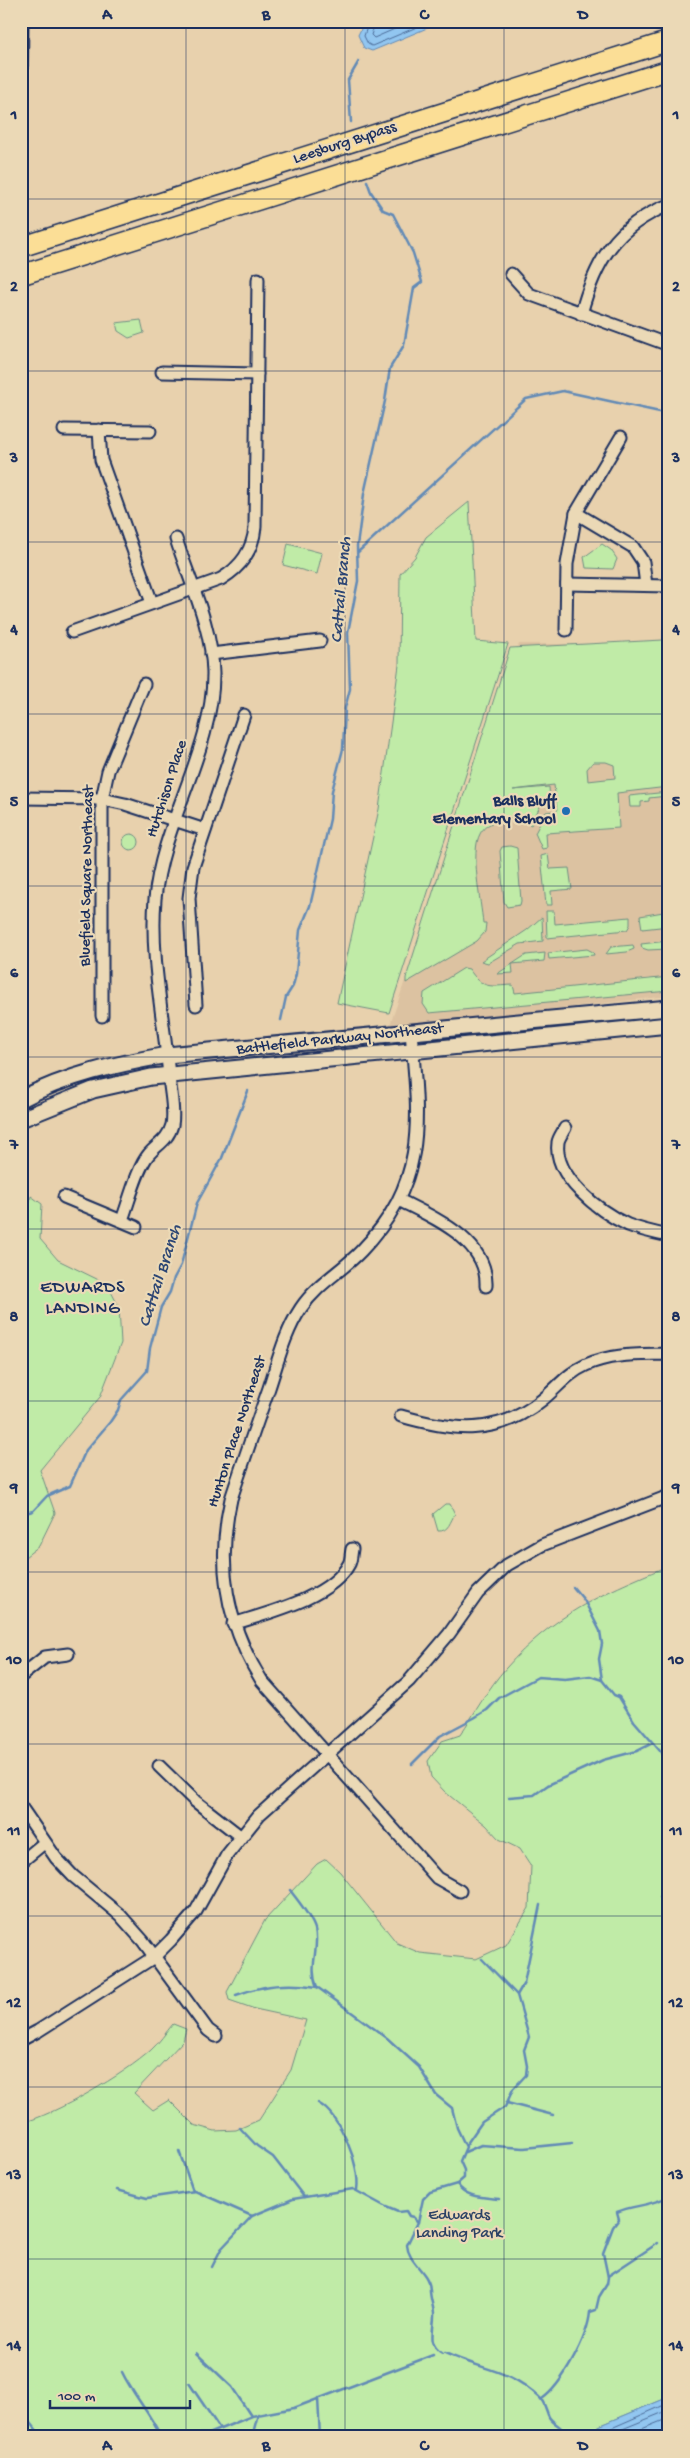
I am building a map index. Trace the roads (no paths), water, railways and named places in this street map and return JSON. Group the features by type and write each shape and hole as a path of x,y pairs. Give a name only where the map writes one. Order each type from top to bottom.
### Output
{"highway":[{"name":"Leesburg Bypass","path":"21,247 669,41"},
{"name":"Leesburg Bypass","path":"21,275 669,70"}],"main road":[{"name":"Battlefield Parkway Northeast","path":"21,1099 78,1075 109,1066 168,1055 669,1008"},
{"name":"Battlefield Parkway Northeast","path":"21,1119 93,1090 136,1079 669,1026"}],"street":[{"path":"21,105 22,21"},
{"path":"582,314 587,293 601,261 623,231 644,215 669,204"},
{"path":"511,274 529,294 669,345"},
{"path":"72,632 231,573 240,565 252,546 255,527 258,279"},
{"path":"162,372 256,374"},
{"path":"64,430 150,431"},
{"path":"99,430 101,460 152,603"},
{"path":"566,630 567,564 576,513 621,437"},
{"path":"576,513 633,547 643,562 646,585"},
{"name":"Hutchison Place","path":"122,1220 143,1164 149,1154 164,1142 172,1124 168,1055 154,924 158,878 174,820 209,712 212,692 211,654 206,627 176,539"},
{"path":"567,584 669,586"},
{"path":"211,654 320,641"},
{"name":"Bluefield Square Northeast","path":"102,1016 102,799 108,771 144,684"},
{"path":"196,1005 188,898 193,866 244,715"},
{"path":"21,798 102,799 205,830"},
{"name":"Hunton Place Northeast","path":"411,1032 418,1107 418,1132 410,1172 398,1200 375,1236 360,1253 313,1293 302,1307 285,1339 231,1500 226,1521 223,1566 225,1588 234,1624 242,1645 262,1681 437,1878 460,1891"},
{"path":"565,1128 558,1140 558,1156 573,1182 584,1196 598,1208 621,1221 669,1236"},
{"path":"64,1197 136,1227"},
{"path":"398,1200 439,1220 467,1243 481,1257 485,1266 486,1286"},
{"path":"401,1416 431,1425 453,1428 481,1428 497,1424 528,1410 572,1373 585,1366 615,1356 669,1354"},
{"path":"21,2040 38,2032 154,1957 184,1927 196,1911 240,1836 258,1814 409,1681 450,1634 478,1593 507,1565 542,1545 669,1496"},
{"path":"234,1624 299,1602 316,1594 331,1584 349,1564 352,1549"},
{"path":"21,1676 45,1657 68,1654"},
{"path":"159,1766 195,1801 240,1836"},
{"path":"21,1807 44,1843 73,1876 120,1915 208,2030 216,2036"},
{"path":"21,1862 44,1843"}],"water":[{"path":"365,21 444,21 372,51 364,48 358,35"},
{"path":"669,2397 669,2437 581,2437 599,2426"}],"waterway":[{"name":"Cattail Branch","path":"351,122 348,80 359,61"},
{"name":"Cattail Branch","path":"281,1020 286,997 293,986 296,974 300,930 310,906 330,819 332,791 343,749 345,708 350,689 348,632 358,581 357,546 364,494 385,401 390,368 404,345 414,288 422,282 413,253 393,214 383,210 371,192 367,181"},
{"path":"358,552 526,399 563,391 669,414"},
{"name":"Cattail Branch","path":"21,1514 33,1511 47,1496 70,1486 86,1450 110,1422 118,1410 121,1400 147,1371 150,1348 161,1307 170,1292 174,1278 181,1265 197,1203 222,1158 248,1091"},
{"path":"573,1587 584,1600 600,1631 602,1644 599,1659 602,1680 614,1695 619,1697 634,1721 660,1751 669,1767"},
{"path":"412,1764 440,1736 487,1710 499,1698 538,1677 565,1679 590,1676 602,1680"},
{"path":"509,1797 534,1795 548,1785 603,1760 637,1751 653,1743"},
{"path":"290,1890 315,1929 314,1972 317,1987 387,2038 419,2067 436,2095 452,2108 457,2128 466,2147 460,2161 464,2170 464,2178 457,2184 430,2192 423,2199 418,2222 407,2245 411,2257 427,2278 429,2284 434,2313 432,2335 434,2345 442,2353"},
{"path":"660,1897 669,1897"},
{"path":"466,2145 482,2122 505,2107 513,2089 526,2075 527,2066 524,2050 529,2037 517,1995 524,1983 540,1905"},
{"path":"482,1959 517,1995"},
{"path":"236,1995 276,1985 317,1987"},
{"path":"318,2103 334,2118 347,2142 356,2168 357,2190"},
{"path":"507,2103 553,2115"},
{"path":"240,2128 257,2146 273,2157 304,2197"},
{"path":"465,2152 481,2145 524,2148 572,2143"},
{"path":"179,2151 193,2191"},
{"path":"457,2184 461,2189 470,2194 499,2199"},
{"path":"117,2190 147,2198 195,2191 252,2216 293,2199 353,2189 398,2212 406,2211 409,2216 418,2222"},
{"path":"542,2399 558,2383 573,2360 584,2334 590,2312 596,2310 599,2297 607,2284 608,2277 603,2253 613,2227 619,2219 617,2212 656,2202 669,2196"},
{"path":"212,2267 221,2249 252,2216"},
{"path":"608,2276 658,2243"},
{"path":"196,2353 232,2387 251,2416"},
{"path":"445,2353 494,2370 528,2387 543,2401 549,2417 561,2428 562,2437"},
{"path":"178,2437 189,2434 208,2434 252,2416 294,2408 433,2355"},
{"path":"122,2372 161,2437"},
{"path":"189,2383 220,2429"},
{"path":"318,2398 320,2437"},
{"path":"21,2410 42,2437"},
{"path":"252,2437 258,2414"}],"place":[{"name":"Balls Bluff Elementary School","path":"566,811"}],"district":[{"name":"EDWARDS LANDING","path":"83,1298"}],"park label":[{"name":"Edwards Landing Park","path":"459,2225"}]}
